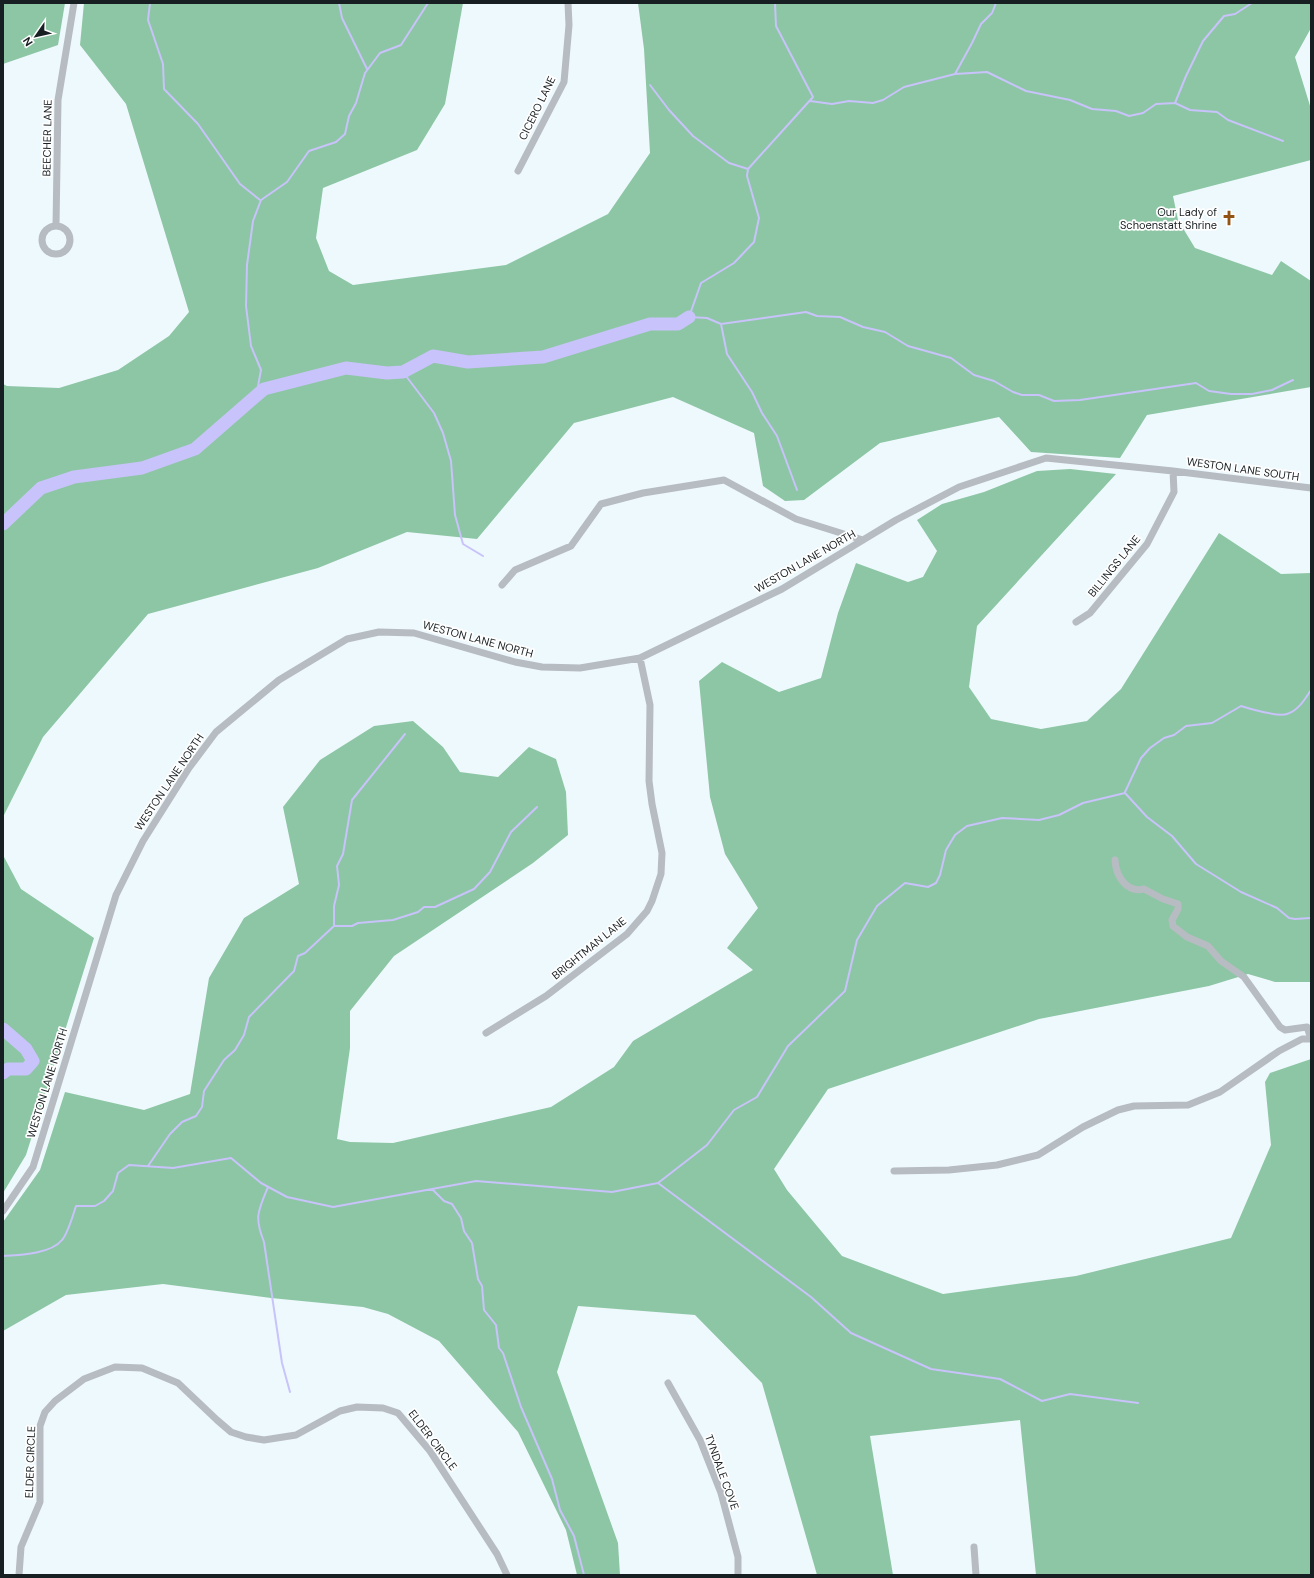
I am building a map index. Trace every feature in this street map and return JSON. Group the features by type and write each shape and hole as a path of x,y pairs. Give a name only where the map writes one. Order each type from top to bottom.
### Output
{"street":[{"name":"BEECHER LANE","path":"56,226 58,100 74,3"},
{"name":"CICERO LANE","path":"518,171 564,82 569,25 568,3"},
{"name":"WESTON LANE NORTH","path":"3,1211 33,1167 116,895 143,841 190,768 216,732 279,680 347,639 380,632 414,633 515,662 542,667 580,668 640,658 782,589 896,520 959,487 1046,458 1173,471"},
{"name":"WESTON LANE SOUTH","path":"1173,471 1311,488"},
{"name":"BILLINGS LANE","path":"1076,622 1090,613 1147,544 1174,492 1173,471"},
{"path":"502,585 515,570 571,546 601,504 643,493 724,480 796,519 863,540"},
{"name":"BRIGHTMAN LANE","path":"486,1033 546,996 627,934 646,911 652,901 661,874 662,852 649,781 650,705 640,658"},
{"path":"894,1171 948,1170 997,1166 1038,1155 1083,1127 1118,1110 1134,1106 1188,1105 1220,1092 1279,1051 1302,1039 1311,1039 1307,1027 1285,1030 1280,1027 1244,977 1221,961 1208,946 1187,937 1173,926 1172,920 1179,906 1178,904 1163,899 1144,889 1137,891 1132,890 1118,876 1115,860"},
{"name":"ELDER CIRCLE","path":"19,1575 21,1547 40,1502 40,1426 45,1412 55,1401 84,1379 115,1367 142,1368 178,1383 231,1432 246,1437 264,1440 296,1435 340,1411 357,1407 383,1408 398,1413 430,1451 497,1554 507,1575"},
{"name":"TYNDALE COVE","path":"668,1383 700,1440 721,1493 738,1557 738,1575"},
{"path":"974,1547 976,1575"}],"green space":[{"path":"3,3 65,3 58,45 3,64"},
{"path":"84,3 463,3 445,104 417,150 323,188 316,238 329,271 353,285 506,265 608,214 650,153 644,49 638,3 1311,3 1311,28 1295,57 1311,109 1311,160 1173,196 1178,220 1195,248 1272,275 1281,261 1311,281 1311,387 1147,415 1120,458 1031,452 999,417 880,443 804,500 785,501 763,486 754,433 673,397 574,423 477,539 407,532 318,568 148,614 43,737 3,817 3,384 7,386 59,388 118,370 169,336 189,312 126,104 80,45"},
{"path":"1070,469 1116,474 977,626 969,687 991,719 1041,729 1087,721 1121,689 1219,533 1281,574 1311,573 1311,982 1275,982 1248,974 1209,986 1039,1019 828,1089 774,1169 787,1190 842,1256 943,1294 1076,1276 1231,1238 1271,1145 1265,1082 1270,1073 1311,1059 1311,1575 1036,1575 1020,1420 870,1436 893,1575 817,1575 762,1383 695,1315 578,1306 557,1372 618,1543 620,1575 577,1575 566,1530 518,1432 439,1341 388,1314 363,1307 271,1298 163,1284 66,1295 3,1331 3,1222 40,1170 65,1092 144,1110 190,1094 209,978 244,918 299,884 283,807 320,760 374,726 413,721 443,747 460,772 498,777 529,747 556,759 566,792 568,835 533,863 394,956 350,1011 350,1048 337,1139 350,1142 393,1143 551,1107 614,1067 633,1041 753,970 727,948 758,908 725,854 710,797 699,681 722,662 779,692 821,678 838,613 856,563 908,582 923,577 937,551 917,520 942,504 984,492 1037,471"},
{"path":"3,855 21,889 94,938 26,1155 3,1193"}],"waterway":[{"path":"150,3 148,20 163,64 164,89 198,124 240,184 260,200"},
{"path":"339,3 342,18 367,69"},
{"path":"256,397 261,370 251,346 246,306 247,265 253,221 261,200 287,182 309,151 336,142 345,134 349,116 356,103 365,73 380,53 401,45 428,3"},
{"path":"775,3 776,26 813,97 748,169 747,176 759,218 754,242 734,263 701,283 689,317 707,318 721,324 806,312 817,316 840,317 863,327 885,332 908,346 951,358 974,375 994,381 1013,392 1022,395 1039,395 1054,401 1080,400 1196,383 1209,391 1231,394 1252,394 1272,390 1293,380"},
{"path":"955,74 981,24 992,13 996,3"},
{"path":"810,101 832,104 849,101 873,103 883,100 904,87 955,74 987,72 1026,91 1070,100 1092,109 1116,111 1129,116 1143,113 1156,104 1175,103 1203,41 1224,16 1235,14 1252,3"},
{"path":"650,85 669,110 693,136 729,163 748,169"},
{"path":"1175,103 1190,110 1217,112 1228,120 1283,141"},
{"path":"3,524 41,488 74,477 142,468 195,449 264,389 346,368 387,373 403,372 433,356 468,362 543,357 650,324 678,324 689,317"},
{"path":"721,324 727,354 752,392 762,413 777,436 797,490"},
{"path":"403,372 434,413 443,433 451,461 455,515 463,544 483,556"},
{"path":"1125,792 1141,758 1150,748 1164,738 1174,735 1186,726 1212,723 1241,706 1271,714 1287,714 1295,710 1304,701 1311,690"},
{"path":"148,1166 170,1134 182,1122 196,1116 202,1107 204,1091 224,1060 235,1050 244,1035 249,1017 294,971 298,956 305,953 334,926 334,906 339,885 337,866 343,854 352,800 405,734"},
{"path":"658,1183 707,1145 734,1110 757,1097 788,1046 845,991 857,940 877,906 905,883 928,887 936,883 940,875 946,850 955,835 967,826 1002,818 1039,820 1059,815 1083,803 1125,793 1147,817 1172,836 1196,864 1241,892 1277,908 1289,918 1311,918"},
{"path":"334,926 352,926 358,923 393,920 418,912 424,907 435,907 474,889 490,872 511,832 537,807"},
{"path":"3,1029 26,1049 33,1061 26,1069 8,1069 3,1073"},
{"path":"3,1256 34,1253 57,1245 66,1233 76,1206 95,1206 104,1201 113,1191 118,1173 129,1165 173,1168 231,1158 261,1183 287,1197 333,1207 476,1181 612,1192 658,1183 811,1297 851,1333 931,1369 1000,1379 1042,1401 1070,1394 1138,1403"},
{"path":"268,1187 258,1214 258,1220 264,1242 282,1363 290,1392"},
{"path":"432,1189 444,1201 452,1204 461,1218 464,1231 472,1243 478,1279 482,1286 484,1310 496,1325 499,1348 503,1353 521,1407 552,1479 560,1510 574,1536 584,1575"}],"place":[{"name":"Our Lady of Schoenstatt Shrine","path":"1229,218"}]}
